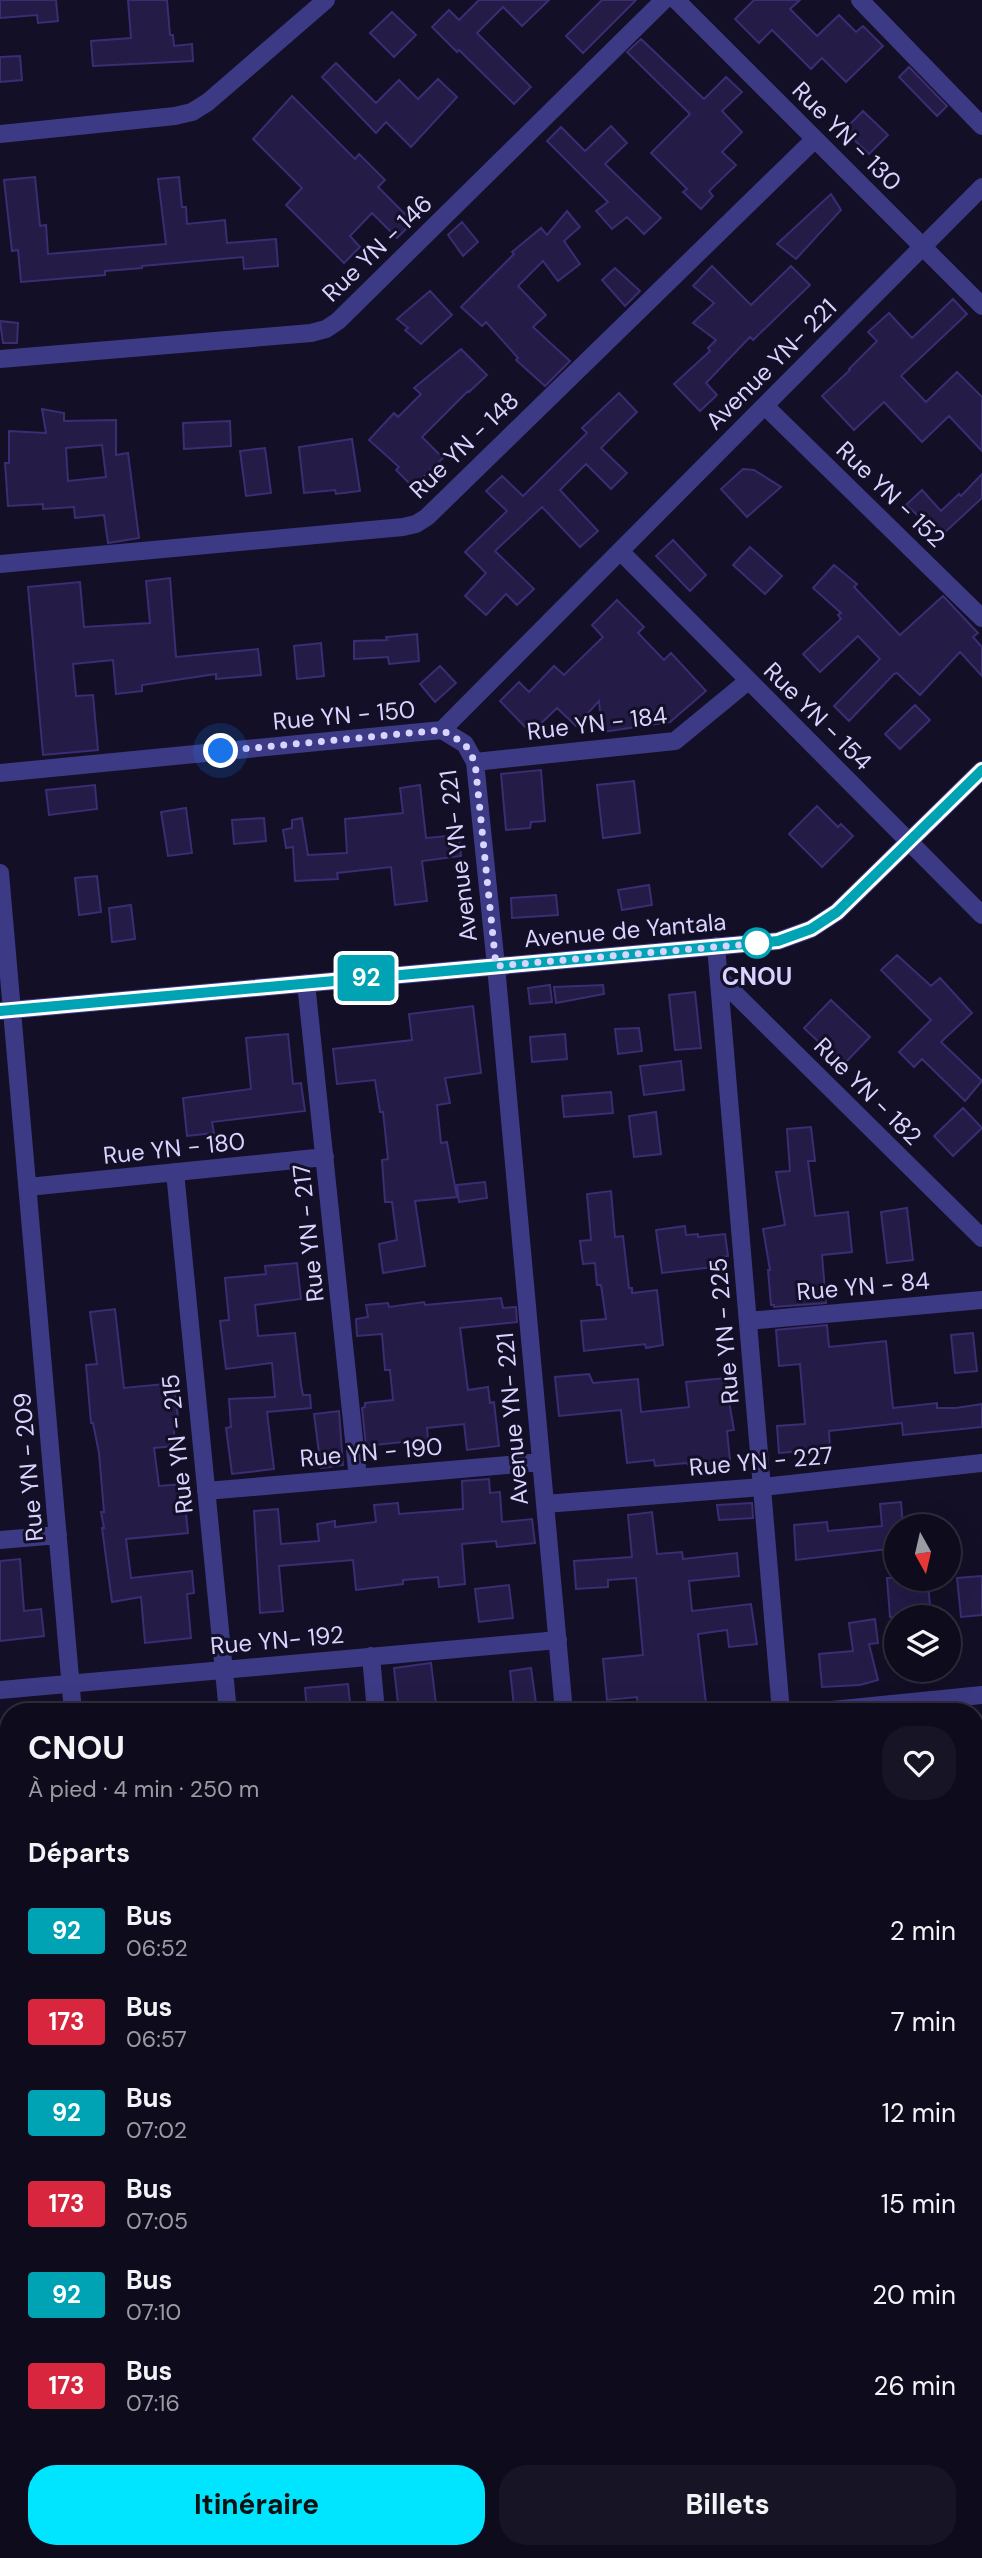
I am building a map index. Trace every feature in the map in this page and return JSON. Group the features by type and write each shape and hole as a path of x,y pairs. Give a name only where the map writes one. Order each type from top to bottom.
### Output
{"street":[{"path":"0,134 192,112 208,103 326,0"},
{"name":"Rue YN - 146","path":"0,359 298,334 326,329 348,311 664,0"},
{"name":"Rue YN - 130","path":"676,0 982,306"},
{"path":"860,0 982,126"},
{"name":"Rue YN - 148","path":"0,564 416,524 427,517 816,139"},
{"name":"Avenue YN- 221","path":"563,1703 475,762 465,744 442,730 982,187"},
{"name":"Rue YN - 152","path":"765,406 982,618"},
{"name":"Rue YN - 154","path":"620,551 982,915"},
{"name":"Rue YN - 184","path":"475,762 675,741 748,681"},
{"name":"Rue YN - 150","path":"0,773 442,730"},
{"name":"Avenue de Yantala","path":"6,1010 778,941 811,929 837,912 982,770"},
{"name":"Rue YN - 209","path":"0,873 6,1010 28,1187 72,1703"},
{"name":"Rue YN - 225","path":"716,946 779,1703"},
{"name":"Rue YN - 182","path":"720,979 982,1238"},
{"name":"Rue YN - 217","path":"306,984 358,1478"},
{"name":"Rue YN - 180","path":"28,1187 325,1157"},
{"name":"Rue YN - 215","path":"175,1172 227,1703"},
{"name":"Rue YN - 84","path":"748,1321 982,1300"},
{"name":"Rue YN - 190","path":"206,1491 541,1462"},
{"name":"Rue YN - 227","path":"545,1504 762,1487 982,1463"},
{"path":"0,1540 58,1535"},
{"name":"Rue YN- 192","path":"0,1690 558,1640"},
{"path":"371,1657 375,1703"},
{"path":"902,1703 982,1695"}],"building":[{"path":"0,0 56,0 58,21 38,23 37,15 0,18"},
{"path":"128,0 167,0 170,35 173,35 174,46 192,44 193,61 93,66 91,41 131,38"},
{"path":"479,0 549,0 522,26 503,7 477,33 531,87 514,104 432,27 449,10 459,20"},
{"path":"602,0 636,0 583,53 566,36"},
{"path":"754,0 800,0 790,9 817,36 839,15 856,32 863,26 883,46 846,82 822,58 811,69 772,30 759,43 735,19"},
{"path":"392,12 416,35 394,57 370,33"},
{"path":"641,39 704,99 726,77 742,92 722,111 742,132 722,152 736,165 709,191 713,196 701,209 683,192 687,189 651,153 690,114 627,52"},
{"path":"20,56 22,80 0,82 0,57"},
{"path":"336,63 376,103 399,80 418,99 438,79 457,97 411,147 386,122 376,133 322,77"},
{"path":"909,67 947,106 937,116 899,77"},
{"path":"292,96 355,159 359,154 385,180 378,187 413,222 397,238 372,213 350,236 360,247 344,263 286,205 302,188 253,139"},
{"path":"863,111 888,135 869,154 844,130"},
{"path":"611,126 627,143 605,164 661,218 644,234 627,217 612,229 596,211 608,202 547,141 561,127 585,151"},
{"path":"35,177 40,226 46,225 48,254 166,244 158,179 179,177 187,224 225,220 227,243 276,239 278,266 244,269 243,257 142,266 105,271 105,275 21,282 18,250 12,251 4,180"},
{"path":"831,194 841,210 796,259 777,244"},
{"path":"567,211 580,227 564,241 580,264 558,281 543,261 518,286 546,315 533,327 570,361 545,386 516,360 518,358 486,322 482,326 461,307 514,254 512,252 541,228 547,235"},
{"path":"462,222 478,242 463,256 448,235"},
{"path":"712,266 751,305 791,266 810,285 753,340 750,337 706,383 717,395 700,411 674,384 710,351 708,348 716,340 693,323 714,303 693,286"},
{"path":"615,268 640,291 625,306 602,280"},
{"path":"430,291 452,315 421,344 397,319"},
{"path":"953,299 967,314 901,376 926,402 957,372 982,397 982,451 949,416 922,442 884,402 854,430 822,396 877,341 868,332 889,313 912,338"},
{"path":"0,321 18,323 17,343 3,343"},
{"path":"461,349 487,375 422,437 443,458 413,487 396,470 399,467 369,440 394,413 398,417 421,394 414,388"},
{"path":"619,393 637,412 601,448 627,473 611,489 586,464 560,490 598,531 580,547 542,507 495,551 534,589 517,605 506,594 486,615 465,596 486,573 465,552 507,511 486,491 502,476 523,496 587,433 582,428"},
{"path":"42,409 64,413 64,421 116,420 116,455 128,453 139,538 108,543 104,515 75,518 74,507 43,509 43,504 8,506 5,463 9,463 9,431 46,433","holes":["102,445 106,477 68,481 66,448"]},
{"path":"230,421 231,446 184,449 183,423"},
{"path":"352,439 360,491 336,494 335,490 304,493 299,447"},
{"path":"265,448 271,493 246,496 240,451"},
{"path":"743,469 754,470 781,487 747,517 721,489"},
{"path":"982,474 982,498 941,536 906,505 922,490 941,511 959,494 961,496"},
{"path":"673,540 706,575 690,591 656,556"},
{"path":"750,547 782,576 765,594 733,565"},
{"path":"834,565 857,584 854,587 900,635 943,596 978,633 973,637 982,647 982,676 960,652 920,695 897,673 894,674 849,721 834,706 880,659 858,636 820,672 803,654 841,619 838,615 841,613 813,588"},
{"path":"170,578 176,657 258,649 261,675 216,679 216,674 142,685 142,691 116,694 113,660 73,664 76,696 93,695 98,750 43,755 28,587 80,582 84,627 150,623 146,581"},
{"path":"617,600 644,627 638,633 664,660 671,653 706,691 670,722 602,732 599,701 576,726 557,708 531,733 500,701 519,682 529,692 554,666 564,675 603,637 592,625"},
{"path":"417,634 419,661 389,664 388,657 354,659 354,641 387,640 386,637"},
{"path":"321,643 324,676 297,679 294,646"},
{"path":"440,666 456,683 435,702 420,684"},
{"path":"915,705 930,720 900,749 885,734"},
{"path":"541,770 545,821 531,822 530,828 506,830 501,774"},
{"path":"634,781 640,833 603,838 597,785"},
{"path":"95,785 97,809 49,815 46,790"},
{"path":"420,785 426,838 459,835 461,856 422,861 427,901 395,905 391,867 337,873 338,879 295,881 293,847 286,848 283,830 292,828 292,820 302,818 308,855 347,853 345,819 403,813 400,788"},
{"path":"817,806 838,827 841,824 853,836 822,867 789,834"},
{"path":"186,808 192,853 168,856 161,812"},
{"path":"264,818 266,841 234,844 232,820"},
{"path":"97,876 101,912 79,915 75,878"},
{"path":"649,885 652,905 622,910 618,890"},
{"path":"556,895 558,915 512,918 511,898"},
{"path":"131,905 135,939 112,942 109,908"},
{"path":"897,955 931,986 940,978 972,1013 941,1042 982,1081 965,1101 922,1059 914,1067 899,1052 931,1020 881,970"},
{"path":"550,985 552,1002 530,1004 528,988"},
{"path":"603,985 604,994 556,1003 554,987"},
{"path":"695,992 701,1048 675,1050 669,995"},
{"path":"831,1000 870,1037 843,1065 804,1028"},
{"path":"473,1006 481,1073 445,1078 450,1103 437,1105 441,1143 447,1142 457,1197 415,1201 425,1266 383,1273 379,1244 397,1240 392,1202 385,1202 382,1160 388,1159 383,1112 380,1112 375,1080 337,1084 333,1049 412,1040 409,1014"},
{"path":"639,1028 642,1051 618,1054 615,1029"},
{"path":"288,1034 293,1084 301,1083 305,1111 212,1122 214,1133 187,1136 183,1098 251,1089 246,1038"},
{"path":"565,1034 567,1059 532,1062 530,1037"},
{"path":"681,1061 684,1090 644,1095 640,1066"},
{"path":"611,1092 613,1113 564,1117 562,1096"},
{"path":"963,1108 982,1128 953,1156 934,1136"},
{"path":"656,1112 661,1154 634,1157 629,1116"},
{"path":"811,1127 815,1161 808,1161 815,1216 848,1212 852,1252 822,1255 826,1303 774,1307 771,1305 770,1270 763,1229 785,1225 776,1172 790,1171 787,1129"},
{"path":"485,1182 487,1198 459,1202 457,1185"},
{"path":"611,1191 615,1237 623,1236 629,1288 632,1288 632,1293 657,1290 663,1345 646,1348 645,1344 584,1351 581,1321 606,1319 601,1285 597,1285 595,1263 583,1264 580,1241 591,1240 587,1194"},
{"path":"907,1208 913,1260 887,1263 881,1212"},
{"path":"685,1226 686,1235 698,1234 698,1237 725,1234 728,1256 721,1257 722,1266 662,1273 656,1230"},
{"path":"297,1263 301,1299 255,1305 258,1336 295,1333 303,1395 310,1395 311,1408 267,1412 274,1469 232,1474 226,1428 231,1427 229,1399 275,1397 272,1363 226,1369 220,1321 229,1320 225,1278 266,1274 265,1266"},
{"path":"501,1298 503,1308 516,1307 517,1322 460,1328 468,1390 488,1387 490,1403 494,1402 499,1446 467,1450 464,1424 427,1428 429,1450 413,1452 412,1441 366,1446 362,1408 365,1403 393,1400 390,1370 385,1370 382,1334 357,1336 356,1319 368,1317 366,1305 388,1303 389,1307 424,1302 425,1305"},
{"path":"115,1309 124,1388 174,1383 178,1418 173,1419 175,1446 154,1448 159,1486 183,1484 188,1533 126,1539 131,1578 192,1571 194,1593 187,1594 191,1638 145,1643 141,1597 112,1602 102,1528 101,1512 104,1512 99,1453 91,1423 86,1365 97,1364 90,1312"},
{"path":"827,1325 829,1347 886,1341 893,1408 937,1403 937,1408 982,1404 982,1427 903,1435 902,1423 829,1431 830,1449 779,1453 777,1426 805,1424 800,1364 779,1366 776,1330"},
{"path":"973,1333 977,1371 955,1373 951,1335"},
{"path":"589,1374 593,1383 638,1379 641,1412 689,1407 686,1382 725,1378 734,1430 727,1431 730,1460 655,1466 654,1460 627,1463 621,1410 559,1416 555,1377"},
{"path":"339,1411 343,1465 321,1468 314,1414"},
{"path":"489,1479 490,1493 500,1492 502,1522 532,1519 535,1543 497,1547 496,1541 462,1544 465,1584 439,1587 438,1577 403,1580 403,1584 356,1590 353,1560 279,1566 283,1611 260,1613 254,1511 278,1509 281,1544 319,1541 317,1524 335,1521 335,1527 376,1522 374,1505 398,1503 399,1514 463,1509 462,1481"},
{"path":"901,1502 902,1514 884,1514 884,1549 796,1560 794,1525 827,1522 828,1531 882,1526 880,1504"},
{"path":"752,1503 753,1518 719,1520 717,1505"},
{"path":"652,1512 657,1554 682,1552 683,1559 737,1553 739,1576 689,1581 692,1611 751,1604 757,1644 729,1647 727,1630 698,1634 706,1703 637,1703 637,1697 607,1700 603,1659 643,1655 636,1578 608,1580 608,1587 576,1589 574,1561 632,1557 628,1515"},
{"path":"20,1559 24,1611 41,1609 44,1636 0,1641 0,1561"},
{"path":"982,1576 982,1615 961,1617 958,1591 961,1591 961,1578"},
{"path":"509,1585 513,1618 479,1622 475,1589"},
{"path":"888,1591 929,1591 930,1605 889,1605"},
{"path":"875,1619 878,1643 869,1644 878,1680 860,1685 822,1687 819,1654 853,1651 849,1623"},
{"path":"431,1663 436,1703 398,1703 394,1668"},
{"path":"531,1668 536,1703 514,1703 510,1671"},
{"path":"348,1684 350,1703 306,1703 305,1688"}],"bus line":[{"name":"92","path":"0,1011 778,941 811,929 837,912 982,770"}],"place":[{"name":"CNOU","path":"757,943"}],"route":[{"path":"221,751 442,730 465,744 475,762 496,966 761,943 757,943"}]}
